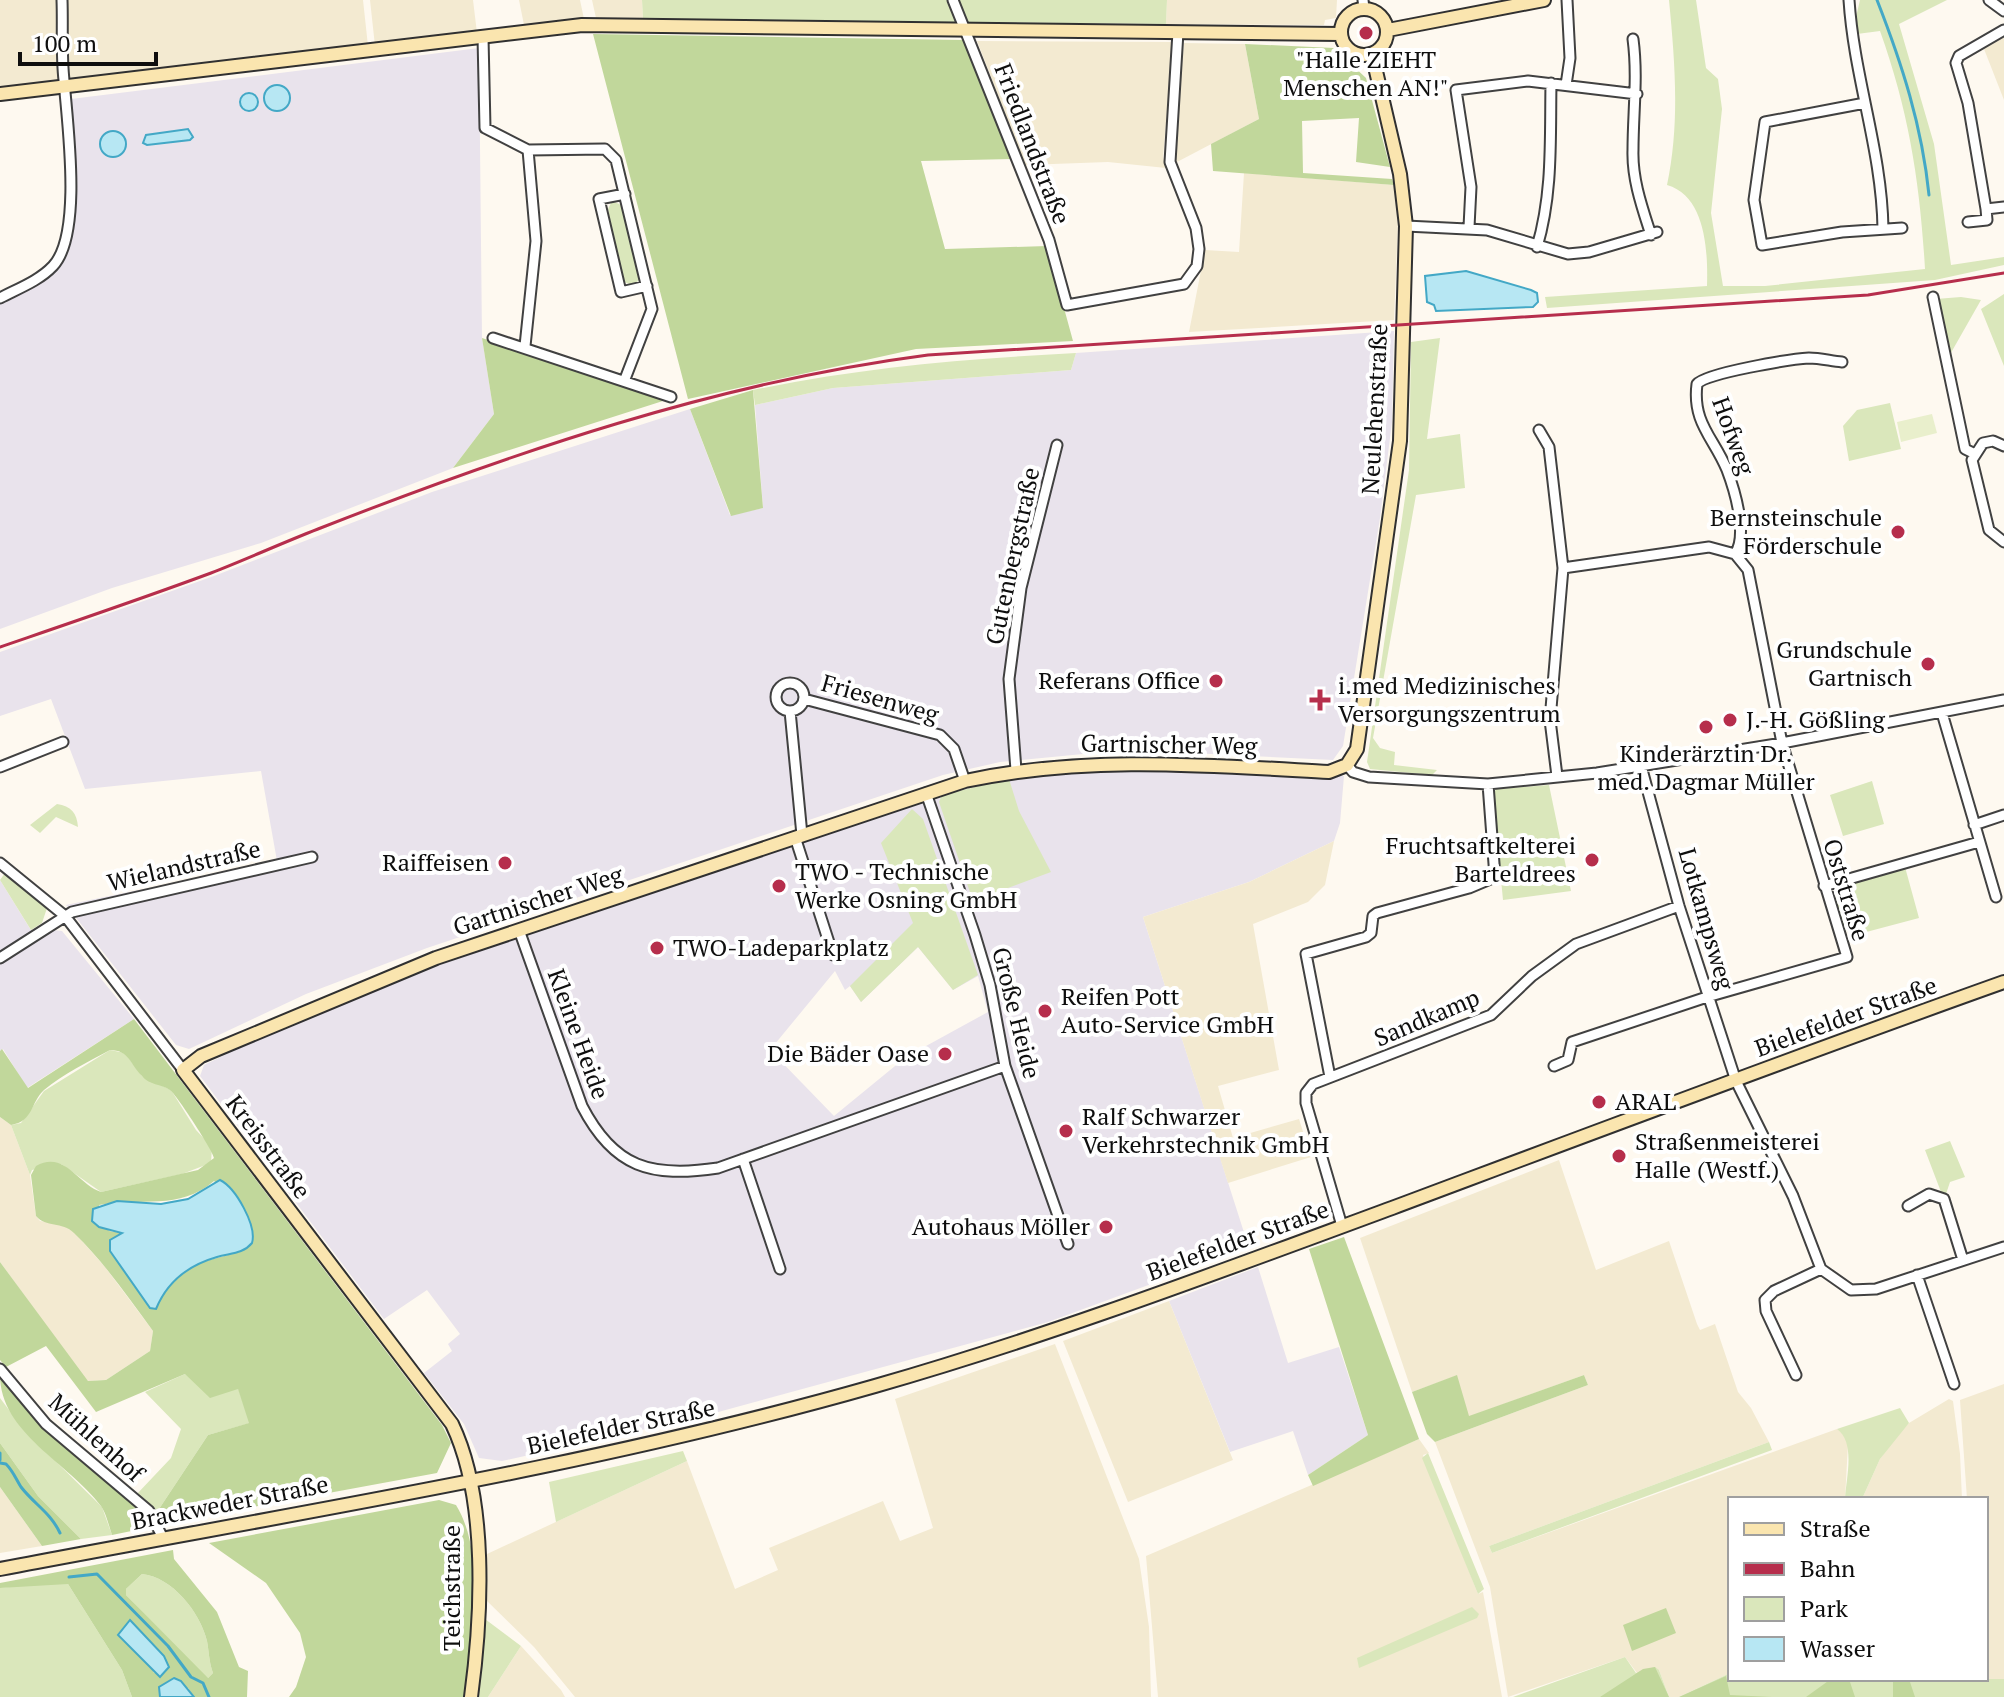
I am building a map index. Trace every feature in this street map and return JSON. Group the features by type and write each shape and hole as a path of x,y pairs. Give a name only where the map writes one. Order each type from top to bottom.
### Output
{"street":[{"path":"0,298 46,271 63,247 69,218 71,164 62,0"},
{"name":"Friedlandstraße","path":"953,0 1049,240 1067,305 1184,284 1197,266 1196,228 1170,162 1178,32"},
{"path":"1388,30 1544,0"},
{"path":"1566,85 1570,58 1567,0"},
{"path":"1849,0 1865,103 1878,162 1883,229"},
{"path":"1989,0 2004,11"},
{"path":"1363,4 1380,14 1388,30 1387,40 1372,54 1352,52 1341,34 1347,16 1363,4"},
{"path":"0,94 582,25 1341,34"},
{"path":"1968,222 1987,220 1968,103 1956,63 1959,56 2004,30"},
{"path":"483,37 485,128 528,150 605,149 616,160 652,309 625,379"},
{"path":"1406,226 1469,227 1568,254 1589,252 1654,234 1637,191 1632,152 1637,94 1633,39"},
{"name":"Neulehenstraße","path":"1347,765 1357,749 1395,484 1406,226 1400,174 1372,54"},
{"path":"1469,227 1471,187 1456,90 1505,82 1551,83 1637,94"},
{"path":"1537,247 1546,216 1550,180 1551,83"},
{"path":"1865,103 1765,122 1754,200 1762,245 1902,228"},
{"path":"525,346 536,241 528,150"},
{"path":"625,194 599,199 621,292 647,286"},
{"path":"1986,209 2004,207"},
{"path":"1933,297 1962,439 1965,449 1973,453"},
{"path":"493,338 625,379 671,397"},
{"name":"Hofweg","path":"1735,554 1741,539 1731,484 1698,413 1697,384 1706,376 1775,362 1812,358 1842,362"},
{"path":"1539,430 1549,447 1563,568 1550,720 1557,776"},
{"path":"1973,453 1988,442 2004,445"},
{"name":"Gutenbergstraße","path":"1016,770 1009,679 1021,588 1057,445"},
{"path":"1973,453 1973,467 1989,530 2004,542"},
{"path":"1563,568 1709,547 1735,554"},
{"name":"Oststraße","path":"1707,997 1847,957 1782,743 1748,570 1735,554"},
{"name":"Friesenweg","path":"788,682 797,684 804,699 801,706 790,711 778,704 776,694 780,686 788,682"},
{"name":"Friesenweg","path":"804,699 940,735 954,749 965,781"},
{"name":"Gartnischer Weg","path":"183,1070 201,1056 436,958 926,793 1016,770 1123,762 1329,772 1347,765 1353,772 1369,777 1488,784 1641,766 1782,743 2004,700"},
{"name":"Friesenweg","path":"790,711 798,836 833,955"},
{"path":"1942,713 1996,897"},
{"path":"0,767 63,742"},
{"name":"Lotkampsweg","path":"1641,766 1679,906 1736,1081 1793,1196 1821,1269"},
{"path":"1330,1077 1306,954 1366,937 1373,928 1373,916 1377,913 1469,888 1495,877 1488,784"},
{"name":"Große Heide","path":"926,793 979,948 1005,1066 1068,1244"},
{"path":"1974,825 2004,815"},
{"path":"1824,886 1979,842"},
{"name":"Wielandstraße","path":"0,958 65,916 312,857"},
{"name":"Kreisstraße","path":"0,863 65,916 452,1424 468,1480"},
{"name":"Sandkamp","path":"1342,1226 1306,1103 1306,1093 1313,1084 1380,1061 1491,1015 1532,976 1576,944 1679,906"},
{"name":"Kleine Heide","path":"519,930 582,1106 606,1144 644,1167 672,1174 718,1168 1005,1066"},
{"name":"Bielefelder Straße","path":"468,1480 692,1435 879,1385 1055,1329 2004,982"},
{"path":"1554,1066 1568,1060 1572,1042 1707,997"},
{"path":"743,1159 780,1269"},
{"path":"1908,1206 1929,1194 1944,1199 1963,1260"},
{"path":"1796,1375 1766,1311 1765,1300 1774,1291 1821,1269 1839,1285 1864,1291 2004,1247"},
{"path":"1917,1275 1954,1384"},
{"name":"Mühlenhof","path":"0,1369 46,1424 149,1511 163,1538"},
{"name":"Brackweder Straße","path":"0,1569 468,1480"},
{"name":"Teichstraße","path":"468,1480 479,1588 471,1697"}],"shaded area":[{"path":"0,0 58,0 60,76 56,82 0,88"},
{"path":"67,0 363,0 368,46 70,81"},
{"path":"370,0 473,0 477,33 375,46"},
{"path":"519,0 580,0 584,19 524,25"},
{"path":"592,0 642,0 643,19 596,18"},
{"path":"1167,0 1337,0 1336,18 1325,20 1324,25 1166,24"},
{"path":"2004,37 2004,100 1984,49"},
{"path":"977,41 1173,42 1163,157 1166,168 1108,162 1025,165"},
{"path":"1184,43 1245,44 1259,119 1177,162 1174,156"},
{"path":"479,48 482,338 494,414 453,468 261,543 112,588 0,629 0,302 45,279 66,257 72,217 71,99"},
{"path":"1244,173 1394,185 1398,224 1394,320 1189,332 1205,250 1239,252"},
{"path":"1394,331 1392,422 1380,518 1343,746 1333,760 1170,752 1170,743 1129,742 1114,751 1000,762 943,775 427,948 306,994 189,1049 176,1045 66,905 277,861 261,771 85,789 51,699 0,716 0,652 214,576 432,492 690,409 730,515 763,508 755,405 833,388 1071,370 1076,353"},
{"path":"1125,767 1344,776 1340,823 1334,841 1249,882 1143,917 1249,1248 1048,1322 700,1417 502,1461 479,1458 464,1424 424,1373 452,1351 448,1344 460,1334 427,1290 384,1319 200,1076 204,1065 305,1016 396,980 843,826 1008,778","holes":["918,947 953,990 978,976 988,1012 906,1057 834,1116 770,1050 835,971 845,990 850,986 861,1002"]},
{"path":"1334,841 1325,885 1308,902 1253,924 1279,1070 1218,1086 1233,1138 1299,1119 1311,1157 1228,1183 1143,917 1249,882"},
{"path":"0,880 37,940 54,930 62,931 134,1019 27,1088 3,1049 0,1051"},
{"path":"0,1117 11,1125 30,1175 36,1216 40,1221 61,1224 74,1232 105,1267 153,1331 150,1351 106,1380 88,1381 83,1376 0,1262"},
{"path":"1559,1160 1596,1270 1669,1241 1697,1324 1700,1330 1715,1324 1738,1392 1751,1408 1769,1442 1489,1546 1492,1553 1837,1429 1845,1434 1848,1444 1845,1497 1728,1497 1728,1674 1679,1697 1669,1697 1659,1670 1637,1673 1625,1657 1508,1697 1490,1587 1435,1442 1588,1385 1584,1375 1468,1417 1456,1376 1412,1392 1360,1238"},
{"path":"1258,1267 1288,1363 1339,1347 1368,1435 1308,1475 1293,1431 1230,1452 1169,1301"},
{"path":"1169,1301 1233,1460 1128,1502 1063,1341"},
{"path":"1055,1344 1139,1559 1149,1627 1151,1697 575,1697 534,1647 486,1600 487,1554 687,1461 735,1589 778,1570 769,1548 883,1501 900,1541 933,1528 895,1399"},
{"path":"2004,1384 2004,1697 1981,1681 1988,1681 1988,1497 1967,1497 1960,1400"},
{"path":"1949,1399 1953,1401 1962,1497 1863,1497 1880,1459 1909,1423"},
{"path":"1419,1439 1429,1453 1423,1455 1478,1594 1483,1592 1502,1697 1158,1697 1146,1556"},
{"path":"0,1487 42,1546 0,1553"},
{"path":"521,1646 561,1690 565,1697 488,1697"}],"green space":[{"path":"642,0 949,0 957,23 643,19"},
{"path":"957,0 1167,0 1166,24 965,22"},
{"path":"1669,0 1696,0 1706,68 1718,79 1722,109 1711,213 1723,286 1765,286 1925,269 1916,177 1899,90 1880,31 1857,34 1856,17 1860,0 1947,0 1899,24 1934,144 1951,265 2004,257 2004,265 1935,280 1547,308 1545,297 1707,286 1705,242 1697,213 1680,191 1667,185 1675,116"},
{"path":"593,34 963,40 1012,159 921,161 945,249 1047,246 1073,341 916,349 688,399"},
{"path":"1245,44 1334,48 1366,78 1390,167 1356,162 1359,118 1302,121 1303,173 1392,179 1394,185 1213,171 1211,144 1259,119"},
{"path":"612,201 624,206 640,278 634,286 622,281 608,209"},
{"path":"2004,294 2004,366 1981,309"},
{"path":"1961,297 1981,300 1948,358 1936,299"},
{"path":"482,338 666,400 453,468 494,414"},
{"path":"1440,338 1427,439 1460,434 1465,488 1416,495 1373,738 1380,748 1395,752 1394,765 1437,770 1432,775 1370,769 1367,762 1409,470 1411,342"},
{"path":"1076,353 1071,370 833,388 755,405 753,390 835,375 954,361"},
{"path":"753,390 763,508 731,516 690,409"},
{"path":"1890,403 1901,449 1849,461 1843,426 1857,410"},
{"path":"1932,414 1937,433 1901,442 1897,422"},
{"path":"1009,779 1019,811 1051,872 973,901 939,802 942,795"},
{"path":"1872,781 1884,824 1843,836 1830,795"},
{"path":"1549,785 1571,891 1503,900 1493,795 1496,789"},
{"path":"57,804 72,811 78,827 56,817 40,833 30,825"},
{"path":"912,809 923,819 978,975 953,990 918,947 861,1002 850,986 913,923 881,843"},
{"path":"1905,867 1919,918 1855,935 1845,930 1833,896 1839,886"},
{"path":"5,873 47,908 42,923 31,930 0,880"},
{"path":"134,1019 442,1425 451,1443 437,1473 171,1522 157,1512 208,1435 249,1423 238,1389 210,1398 185,1374 96,1412 46,1346 6,1367 0,1360 0,1262 88,1381 106,1380 150,1351 153,1331 106,1268 74,1233 36,1216 31,1175 36,1166 55,1162 101,1192 198,1170 214,1158 174,1094 145,1079 121,1052 110,1050 59,1079 44,1090 24,1120 11,1125 0,1117 2,1049 28,1088","holes":["214,1181 240,1205 250,1223 239,1252 195,1264 164,1289 153,1309 122,1233 109,1231 99,1205 173,1200 201,1190"]},
{"path":"110,1050 125,1053 142,1076 171,1090 196,1130 212,1147 211,1163 182,1174 101,1192 61,1164 32,1170 30,1175 11,1125 21,1123 44,1091"},
{"path":"1950,1141 1965,1177 1950,1182 1946,1194 1941,1192 1925,1150"},
{"path":"1344,1237 1419,1439 1313,1486 1308,1475 1368,1435 1309,1249"},
{"path":"185,1374 238,1388 250,1423 208,1435 157,1512 136,1495 171,1458 181,1429 145,1392"},
{"path":"0,1375 144,1511 151,1527 112,1535 101,1506 38,1446 11,1414 3,1396"},
{"path":"1457,1375 1469,1416 1584,1375 1588,1385 1435,1442 1427,1434 1412,1392"},
{"path":"0,1398 24,1430 102,1507 112,1535 81,1539 38,1496 0,1443"},
{"path":"1900,1408 1909,1423 1880,1459 1863,1497 1845,1497 1848,1452 1843,1435 1837,1429"},
{"path":"1769,1442 1772,1450 1492,1553 1489,1546"},
{"path":"0,1443 38,1496 81,1539 42,1546 0,1487"},
{"path":"683,1451 687,1461 556,1522 549,1482"},
{"path":"1428,1453 1484,1589 1478,1594 1422,1458"},
{"path":"439,1500 456,1505 471,1548 475,1598 464,1697 289,1697 296,1687 306,1657 300,1633 266,1583 209,1543"},
{"path":"173,1550 174,1559 217,1612 239,1667 248,1671 247,1697 194,1697 188,1688 159,1687 160,1697 132,1697 122,1670 68,1584 0,1588 0,1583","holes":["142,1574 174,1589 198,1619 207,1641 213,1673 208,1678 126,1595 126,1589","129,1621 164,1656 169,1667 154,1673 151,1665 121,1639 119,1635"]},
{"path":"142,1574 174,1589 198,1619 207,1641 213,1673 207,1679 126,1595 126,1589"},
{"path":"55,1582 68,1584 122,1670 132,1697 0,1697 0,1588"},
{"path":"1472,1607 1479,1614 1477,1618 1359,1668 1357,1658"},
{"path":"1666,1608 1676,1633 1632,1651 1623,1625"},
{"path":"485,1619 521,1646 488,1697 477,1697"},
{"path":"1625,1657 1636,1673 1655,1667 1659,1670 1669,1697 1513,1697"},
{"path":"1655,1667 1669,1697 1600,1697 1643,1669"},
{"path":"1728,1674 1728,1681 2004,1679 2004,1697 1679,1697"},
{"path":"1726,1676 1730,1695 1772,1697 1679,1697"},
{"path":"1828,1681 1850,1681 1855,1697 1806,1697"},
{"path":"1893,1681 1910,1681 1915,1697 1893,1697"}],"water":[{"path":"277,85 286,89 290,98 286,107 277,111 268,107 264,98 268,89"},
{"path":"245,93 253,93 258,102 256,109 245,111 240,106 240,98"},
{"path":"188,129 193,137 190,140 143,143 146,135"},
{"path":"113,131 122,135 126,144 122,153 113,157 104,153 100,144 104,135"},
{"path":"1466,271 1531,290 1537,293 1538,302 1533,307 1436,311 1434,305 1427,302 1425,276"},
{"path":"220,1180 244,1208 251,1227 252,1243 240,1251 207,1260 188,1270 166,1291 156,1309 150,1308 110,1251 110,1240 122,1233 99,1227 92,1221 93,1209 117,1201 161,1204 188,1199"},
{"path":"130,1620 164,1656 169,1667 160,1677 118,1635"},
{"path":"174,1678 181,1681 194,1697 160,1697 159,1687"}],"waterway":[{"path":"1877,0 1910,96 1929,195"},
{"path":"0,1453 0,1460"},
{"path":"0,1463 6,1464 60,1533"},
{"path":"69,1577 97,1574 168,1646 191,1677 203,1683 209,1697"}],"railway":[{"path":"0,647 211,573 305,534 542,447 695,402 850,367 928,355 1868,295 2004,273"}],"place":[{"name":"\"Halle ZIEHT Menschen AN!\"","path":"1366,33"},
{"name":"Bernsteinschule Förderschule","path":"1898,532"},
{"name":"Grundschule Gartnisch","path":"1928,664"},
{"name":"Referans Office","path":"1216,681"},
{"name":"i.med Medizinisches Versorgungszentrum","path":"1320,700"},
{"name":"J.-H. Gößling","path":"1730,720"},
{"name":"Kinderärztin Dr. med. Dagmar Müller","path":"1706,727"},
{"name":"Fruchtsaftkelterei Barteldrees","path":"1592,860"},
{"name":"Raiffeisen","path":"505,863"},
{"name":"TWO - Technische Werke Osning GmbH","path":"779,886"},
{"name":"TWO-Ladeparkplatz","path":"657,948"},
{"name":"Reifen Pott Auto-Service GmbH","path":"1045,1011"},
{"name":"Die Bäder Oase","path":"945,1054"},
{"name":"ARAL","path":"1599,1102"},
{"name":"Ralf Schwarzer Verkehrstechnik GmbH","path":"1066,1131"},
{"name":"Straßenmeisterei Halle (Westf.)","path":"1619,1156"},
{"name":"Autohaus Möller","path":"1106,1227"}]}
